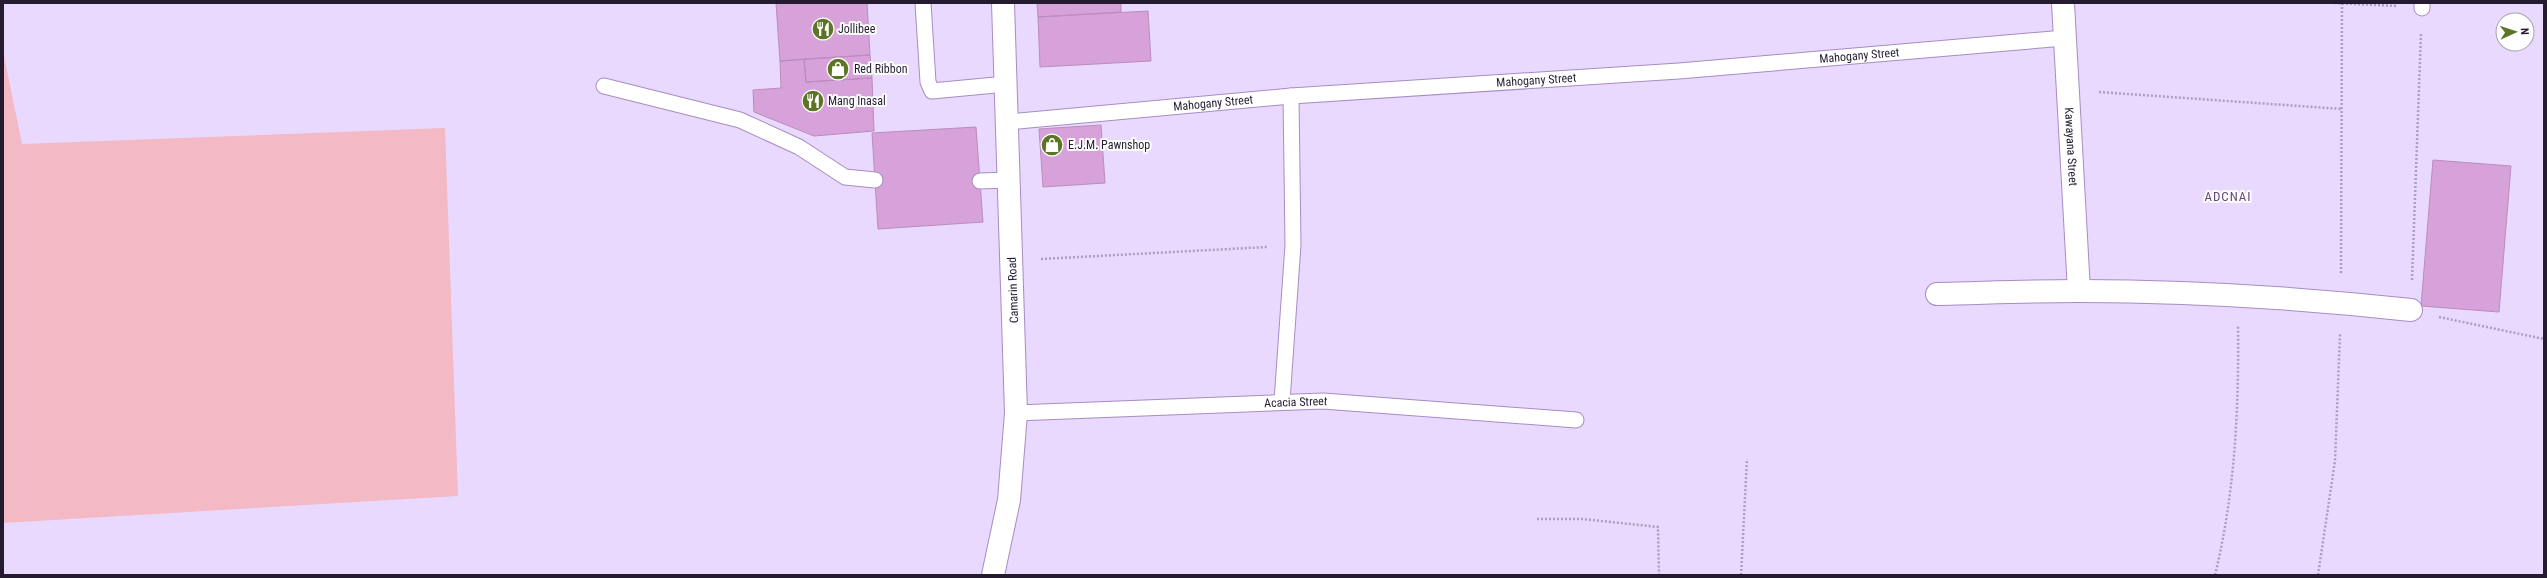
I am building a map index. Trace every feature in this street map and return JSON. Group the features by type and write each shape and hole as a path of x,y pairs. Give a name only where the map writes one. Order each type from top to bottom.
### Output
{"street":[{"name":"Camarin Road","path":"994,575 1009,500 1016,413 1010,180 1003,3"},
{"name":"Kawayana Street","path":"2063,3 2079,291"},
{"path":"1937,294 2079,291 2237,296 2341,302 2411,310"}],"lane":[{"path":"923,3 928,82 932,91 1006,84"},
{"name":"Mahogany Street","path":"1008,122 1291,96 1679,71 2065,38"},
{"path":"604,86 740,120 799,147 845,177 875,180"},
{"path":"1282,401 1293,245 1291,96"},
{"path":"980,181 1010,180"},
{"name":"Acacia Street","path":"1016,413 1205,407 1282,401 1359,402 1576,420"}],"path":[{"path":"2334,3 2422,5 2411,310 2544,340"},
{"path":"2318,575 2335,461 2340,390 2342,4"},
{"path":"2068,90 2342,109"},
{"path":"1012,260 1293,245"},
{"path":"2215,575 2224,542 2232,483 2237,413 2237,296"},
{"path":"1741,575 1747,459"},
{"path":"1537,519 1583,518 1658,527 1659,575"}],"shaded area":[{"path":"3,51 22,144 445,128 458,496 3,523"}],"building":[{"name":"Jollibee","path":"776,3 867,3 870,55 780,61"},
{"path":"1037,3 1121,3 1121,12 1038,17"},
{"path":"1148,11 1151,61 1040,67 1038,17"},
{"name":"Red Ribbon","path":"870,55 872,78 806,82 804,59"},
{"name":"Mang Inasal","path":"804,59 806,82 872,78 874,131 814,136 754,112 753,90 781,88 780,61"},
{"path":"1101,125 1105,183 1043,187 1039,129"},
{"path":"976,127 983,222 878,229 872,133"},
{"path":"2433,160 2511,166 2499,312 2421,306"}],"place":[{"name":"Jollibee","path":"823,29"},
{"name":"Red Ribbon","path":"838,69"},
{"name":"Mang Inasal","path":"813,101"},
{"name":"E.J.M. Pawnshop","path":"1052,145"}],"district":[{"name":"ADCNAI","path":"2228,196"}]}
